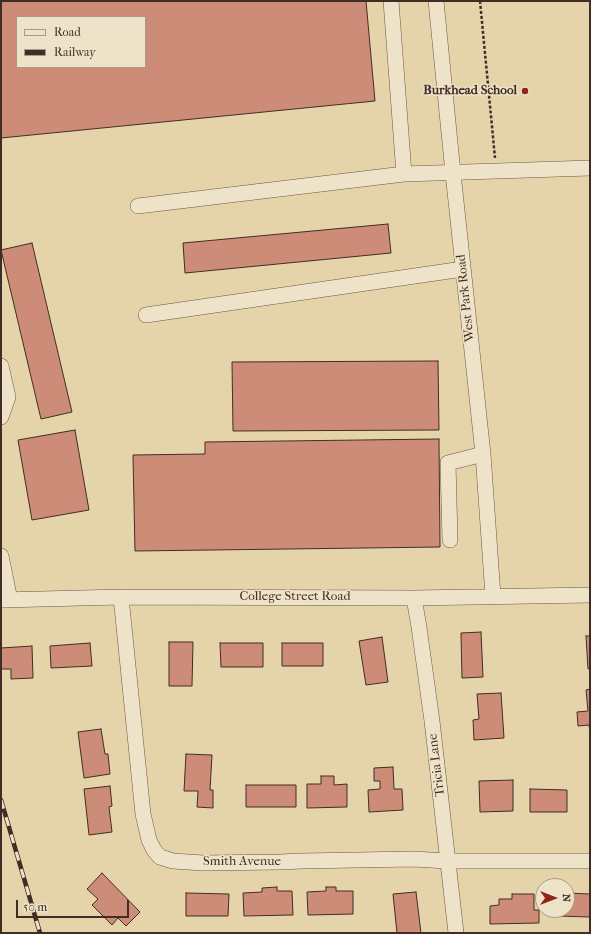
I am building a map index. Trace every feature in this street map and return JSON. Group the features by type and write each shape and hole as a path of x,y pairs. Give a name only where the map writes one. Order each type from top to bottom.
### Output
{"street":[{"path":"391,1 404,174"},
{"name":"West Park Road","path":"436,1 483,454 493,596"},
{"path":"138,206 404,174 590,168"},
{"path":"146,315 463,269"},
{"path":"1,366 8,397 1,417"},
{"path":"450,540 448,463 483,454"},
{"path":"1,556 6,600"},
{"name":"College Street Road","path":"6,600 121,597 414,598 590,595"},
{"name":"Smith Avenue","path":"121,597 143,814 149,840 154,850 160,857 173,861 203,863 413,860 590,861"},
{"name":"Tricia Lane","path":"414,598 432,721 456,933"}],"path":[{"path":"480,1 496,161"}],"building":[{"path":"1,1 366,1 375,101 1,138"},
{"path":"388,224 391,253 185,273 183,243"},
{"path":"32,243 72,412 41,419 1,250"},
{"path":"438,361 439,430 233,431 232,362"},
{"path":"75,430 89,510 32,520 18,440"},
{"path":"439,439 440,547 135,551 133,455 205,454 205,442"},
{"path":"481,632 483,677 462,678 461,633"},
{"path":"586,636 590,636 590,669 588,669"},
{"path":"382,637 388,682 366,685 359,641"},
{"path":"169,642 193,642 192,686 169,686"},
{"path":"90,643 92,666 51,668 50,646"},
{"path":"220,643 263,643 263,667 221,667"},
{"path":"282,643 323,643 323,666 282,666"},
{"path":"32,646 33,678 11,679 11,669 1,669 1,648"},
{"path":"590,689 590,734 589,725 578,726 577,712 588,711 586,690"},
{"path":"501,693 504,738 474,740 473,720 479,719 477,694"},
{"path":"101,729 105,754 108,754 110,774 84,778 78,732"},
{"path":"186,754 212,755 210,790 213,790 213,808 197,807 198,791 184,791"},
{"path":"393,767 394,789 402,789 403,810 369,812 368,790 380,789 380,781 374,781 374,768"},
{"path":"321,776 334,776 334,785 347,784 347,807 307,808 307,784 321,784"},
{"path":"513,780 513,811 480,812 479,781"},
{"path":"246,785 296,785 296,807 246,807"},
{"path":"110,786 112,806 109,807 112,832 89,835 84,789"},
{"path":"530,789 567,790 567,812 530,812"},
{"path":"102,873 140,912 126,926 118,918 112,925 92,905 98,899 87,889"},
{"path":"277,887 277,891 292,891 293,915 244,916 243,893 262,892 262,888"},
{"path":"326,887 336,887 336,891 353,891 353,914 308,915 307,892 326,891"},
{"path":"416,892 421,933 397,933 393,894"},
{"path":"186,893 229,894 228,916 186,916"},
{"path":"575,893 590,894 590,917 575,917"},
{"path":"512,894 534,894 535,918 539,918 539,923 490,924 490,906 499,905 499,899 512,899"}],"railway":[{"path":"1,800 40,933"}],"place":[{"name":"Burkhead School","path":"525,91"}]}
